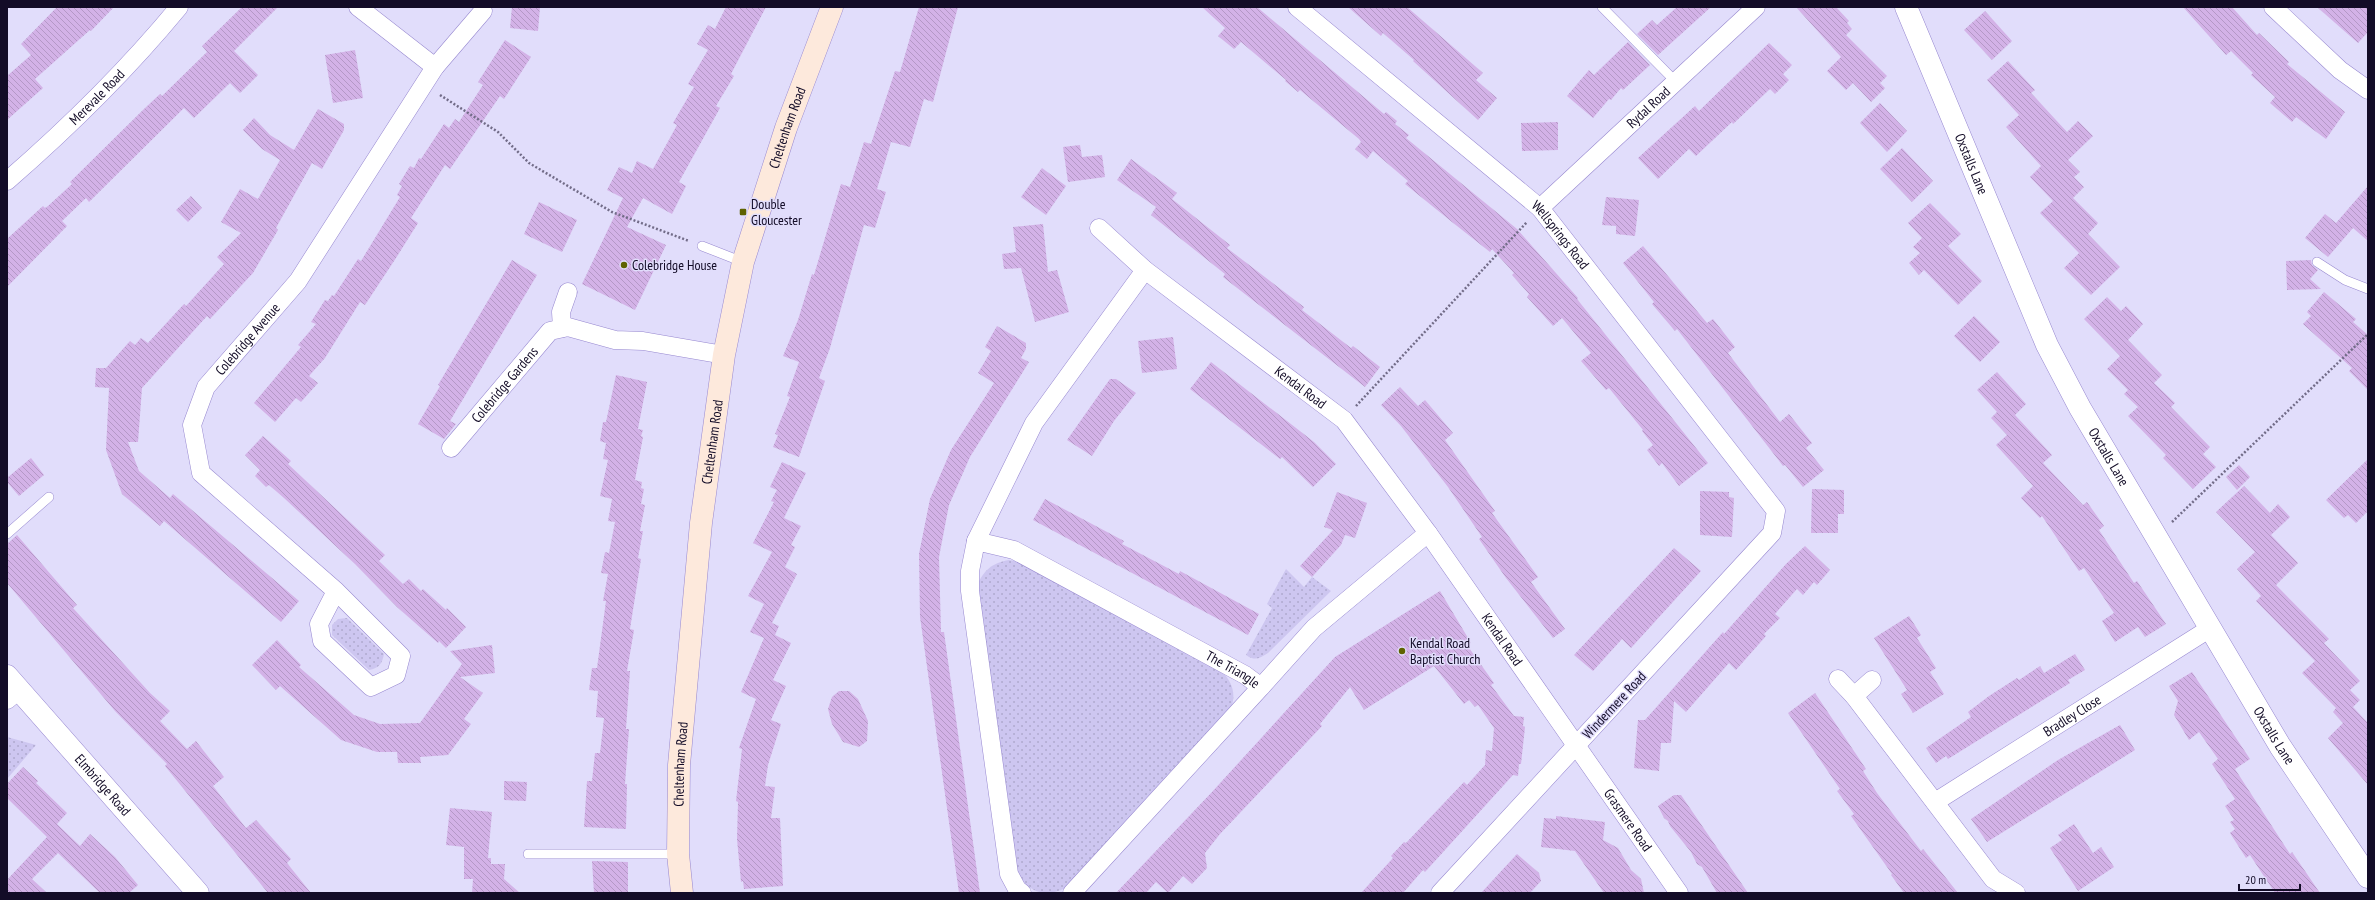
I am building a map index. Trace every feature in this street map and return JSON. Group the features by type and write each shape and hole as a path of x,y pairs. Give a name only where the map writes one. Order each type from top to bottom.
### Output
{"main road":[{"name":"Cheltenham Road","path":"682,893 678,854 679,765 701,523 724,355 743,262 786,128 832,7"}],"street":[{"name":"Merevale Road","path":"7,181 43,150 129,63 179,7"},
{"path":"358,7 435,67"},
{"name":"Wellsprings Road","path":"1297,7 1540,208 1776,511"},
{"name":"Rydal Road","path":"1540,208 1756,7"},
{"name":"Oxstalls Lane","path":"1906,7 2047,345 2080,408 2209,629 2280,746 2368,877"},
{"path":"2273,7 2340,70 2368,90"},
{"name":"Colebridge Avenue","path":"336,591 319,624 322,641 371,688 396,675 401,656 336,591 201,473 192,425 206,386 298,281 423,84 435,67 483,12"},
{"name":"Kendal Road","path":"1099,228 1145,270 1344,420 1428,533 1577,746"},
{"path":"1022,893 1017,889 1009,874 970,591 970,571 976,541 1034,423 1145,270"},
{"path":"568,292 561,312 562,328 568,327 615,340 642,341 724,355"},
{"name":"Colebridge Gardens","path":"452,448 550,331 562,328"},
{"name":"Windermere Road","path":"1440,893 1772,533 1776,511"},
{"path":"1261,687 1314,628 1428,533"},
{"name":"The Triangle","path":"976,541 1014,550 1245,675 1261,687 1072,893"},
{"name":"Bradley Close","path":"1935,802 2209,629"},
{"path":"1838,678 1854,696 1993,879 2016,893"},
{"path":"1854,696 1872,680"},
{"name":"Elmbridge Road","path":"11,688 198,893"},
{"name":"Grasmere Road","path":"1577,746 1679,893"}],"lane":[{"path":"1602,7 1675,81"},
{"path":"702,246 743,262"},
{"path":"2317,262 2345,280 2368,289"},
{"path":"7,534 49,496"},
{"path":"528,854 678,854"}],"path":[{"path":"423,84 498,132 529,163 612,212 702,246"},
{"path":"1344,420 1540,208"},
{"path":"2168,526 2368,334"}],"shaded area":[{"path":"1009,560 1021,562 1222,671 1228,679 1233,691 1232,705 1070,886 1061,890 1044,893 1037,892 1025,883 1016,867 978,583 990,567"},
{"path":"1286,569 1304,587 1312,577 1331,591 1268,653 1259,658 1252,658 1246,655 1272,608 1267,604"},
{"path":"347,618 384,654 378,667 369,670 332,635 332,625 338,619"},
{"path":"7,737 36,745 7,779"}],"building":[{"path":"57,7 114,7 91,31 90,30 35,79 43,88 7,120 7,76 31,55 21,44"},
{"path":"242,7 278,7 234,51 258,75 240,93 230,83 194,118 184,108 89,202 86,198 62,221 67,226 7,287 7,239 43,206 45,208 48,206 72,184 70,182 144,109 160,94 162,96 207,52 202,46"},
{"path":"512,7 540,7 538,31 510,28"},
{"path":"726,7 766,7 731,74 734,76 716,106 720,108 679,182 686,186 672,214 643,198 627,227 666,245 635,310 582,284 623,198 607,190 619,167 632,173 637,161 653,169 677,125 673,123 694,87 688,84 708,50 697,44 708,25 715,29"},
{"path":"919,7 958,7 933,102 924,99 910,147 891,142 877,189 886,192 875,228 864,225 830,348 819,378 825,381 799,457 773,447 778,435 775,434 790,397 787,396 799,362 783,356 798,320 812,274 814,275 841,184 850,187 864,142 871,144 895,71 900,72"},
{"path":"1202,7 1257,7 1384,114 1386,112 1397,121 1395,124 1409,135 1406,138 1517,229 1578,298 1577,299 1708,463 1679,486 1662,463 1659,466 1647,450 1653,445 1642,431 1643,430 1609,388 1606,390 1581,361 1591,353 1562,318 1553,326 1527,297 1529,294 1512,275 1514,273 1492,249 1490,252 1405,184 1408,181 1373,151 1367,159 1355,149 1361,142 1359,139 1300,90 1298,92 1241,42 1234,49 1218,36 1225,28"},
{"path":"1348,7 1407,7 1483,73 1476,80 1497,98 1478,120 1383,33 1381,36"},
{"path":"1677,7 1711,7 1658,55 1637,34 1652,20 1657,25"},
{"path":"1796,7 1836,7 1849,21 1847,23 1852,29 1846,35 1887,76 1880,83 1885,88 1871,102 1853,83 1846,90 1827,71 1841,57"},
{"path":"2183,7 2232,7 2257,35 2259,33 2289,62 2287,64 2345,112 2326,139 2296,117 2292,122 2270,103 2275,97 2251,75 2253,73 2231,51 2226,55"},
{"path":"2317,7 2368,7 2368,32 2358,43"},
{"path":"1985,11 2012,41 1992,60 1964,30"},
{"path":"505,40 531,57 504,99 500,96 450,169 445,165 411,218 418,223 396,258 365,305 360,302 325,358 309,376 318,383 301,402 296,398 275,422 254,403 301,347 298,345 316,324 311,322 325,300 328,301 332,295 334,296 358,259 361,261 400,197 397,195 402,186 399,184 410,166 414,168 419,158 421,159 444,124 449,128 455,119 459,122 483,85 478,82"},
{"path":"1628,42 1650,65 1623,90 1621,88 1611,100 1609,99 1593,118 1567,96 1589,70 1594,75"},
{"path":"1769,43 1792,65 1783,74 1789,80 1775,94 1770,89 1696,156 1689,149 1658,179 1638,158 1695,106 1699,111"},
{"path":"355,50 363,98 333,103 325,55"},
{"path":"2008,61 2035,90 2031,93 2067,132 2078,121 2093,136 2068,160 2080,172 2074,177 2084,187 2073,198 2098,223 2088,234 2120,267 2091,295 2064,268 2079,253 2040,213 2053,201 2030,177 2041,166 2006,127 2019,115 1987,80"},
{"path":"1880,103 1907,131 1887,152 1860,123"},
{"path":"318,109 344,124 344,130 322,169 312,163 276,228 278,230 253,273 210,319 207,316 142,388 138,442 128,442 139,471 170,498 173,494 299,601 281,622 164,521 160,526 122,494 106,450 109,388 95,387 96,368 106,368 130,341 135,345 141,338 148,343 184,304 186,306 224,264 217,257 241,233 221,222 240,189 258,199 280,160 262,149 243,130 254,118 270,135 294,150"},
{"path":"1558,122 1558,150 1522,151 1521,123"},
{"path":"1080,145 1082,157 1102,155 1105,177 1068,182 1063,147"},
{"path":"1902,148 1933,181 1912,202 1880,169"},
{"path":"1131,159 1177,193 1172,199 1230,245 1227,248 1304,307 1302,310 1351,348 1353,346 1380,367 1365,387 1223,277 1225,274 1151,215 1156,207 1117,180"},
{"path":"1042,168 1066,186 1046,215 1021,197"},
{"path":"2368,186 2368,241 2353,228 2328,257 2305,238 2325,214 2336,223"},
{"path":"191,196 202,208 188,222 176,210"},
{"path":"1606,197 1639,200 1635,236 1616,234 1616,226 1602,225"},
{"path":"539,202 577,220 562,252 524,234"},
{"path":"1930,203 1961,234 1948,246 1982,281 1958,305 1924,270 1919,275 1909,263 1920,253 1913,247 1922,238 1908,223"},
{"path":"1043,224 1048,272 1057,270 1069,312 1035,322 1021,268 1004,269 1002,254 1016,252 1013,227"},
{"path":"1643,246 1707,323 1713,319 1735,347 1728,353 1780,422 1789,414 1812,443 1806,448 1824,470 1803,487 1785,465 1783,466 1677,329 1675,331 1652,304 1654,302 1623,263"},
{"path":"512,260 537,275 450,421 456,424 444,439 418,424 440,386 438,385"},
{"path":"2311,260 2312,265 2318,270 2310,279 2321,289 2287,290 2286,261"},
{"path":"2324,292 2356,319 2353,322 2368,335 2368,390 2349,371 2352,368 2303,324 2311,316 2307,312"},
{"path":"2107,297 2121,311 2126,306 2143,324 2128,340 2162,375 2154,383 2175,403 2171,407 2210,447 2203,454 2216,467 2193,489 2163,458 2166,455 2128,416 2138,407 2124,394 2128,390 2107,369 2120,356 2084,319"},
{"path":"1974,316 2000,342 1980,362 1954,336"},
{"path":"997,326 1026,343 1026,349 1021,358 1029,362 970,457 949,505 939,557 941,632 944,632 980,893 959,893 920,617 919,554 930,499 951,450 994,383 978,373 991,351 985,347"},
{"path":"1173,337 1177,369 1142,373 1138,341"},
{"path":"1211,362 1314,442 1336,464 1313,487 1282,457 1280,459 1190,389"},
{"path":"1997,372 2026,404 2015,415 2052,455 2043,463 2083,505 2087,502 2104,526 2099,530 2134,583 2137,581 2166,624 2145,637 2138,627 2115,642 2102,621 2114,613 2084,568 2079,571 2042,516 2040,518 2021,498 2033,486 1996,445 2007,435 1991,418 1997,412 1977,390"},
{"path":"616,375 647,382 638,429 643,430 641,436 643,437 635,480 642,482 641,488 644,489 641,504 645,505 640,531 643,531 638,558 641,559 630,629 634,630 627,671 630,671 626,729 629,729 625,784 627,784 626,829 584,827 587,781 592,781 595,753 600,753 604,718 596,717 598,691 589,690 592,668 597,668 606,601 603,601 608,574 601,573 605,552 609,553 615,522 608,521 612,499 600,496 608,460 603,459 606,443 600,441 603,422 606,422"},
{"path":"1110,379 1116,379 1136,393 1114,421 1092,456 1067,440"},
{"path":"1400,387 1418,406 1425,400 1453,433 1445,440 1495,511 1492,513 1538,577 1531,582 1565,629 1553,638 1506,578 1479,539 1482,537 1448,487 1401,426 1381,405"},
{"path":"263,436 291,461 288,464 385,555 379,561 403,584 409,579 421,591 423,589 446,610 447,608 466,627 446,648 439,641 438,643 397,607 355,564 284,498 269,485 266,487 255,476 260,470 245,455"},
{"path":"31,458 44,475 19,496 7,482 7,478"},
{"path":"2368,459 2368,511 2356,523 2348,515 2344,518 2326,500"},
{"path":"782,462 806,473 784,518 801,526 791,545 795,547 785,567 797,574 772,623 779,626 775,635 791,643 773,680 786,686 771,720 781,724 768,765 765,786 775,787 771,818 780,818 783,886 744,889 743,881 741,882 737,839 738,802 736,801 742,749 739,748 756,699 741,692 764,638 750,632 764,604 748,596 772,552 753,543 774,502 771,501 777,490 770,487"},
{"path":"2239,465 2250,477 2237,490 2226,477"},
{"path":"2244,486 2270,513 2278,504 2290,517 2271,535 2298,563 2276,585 2329,639 2324,643 2360,681 2350,690 2360,700 2353,707 2368,723 2368,785 2328,738 2343,723 2333,712 2336,708 2302,673 2315,661 2256,601 2261,596 2237,569 2255,552 2216,512"},
{"path":"1812,489 1844,490 1844,514 1838,514 1838,533 1811,533"},
{"path":"1700,491 1729,492 1729,497 1734,498 1732,537 1700,535"},
{"path":"1337,492 1367,503 1355,538 1345,535 1341,545 1312,577 1300,566 1333,530 1324,527"},
{"path":"1045,499 1124,541 1122,544 1179,574 1180,571 1259,614 1248,635 1033,520"},
{"path":"17,535 77,605 73,608 150,693 170,711 160,721 187,749 196,741 224,777 213,786 246,828 256,820 291,859 287,863 311,893 268,893 165,766 167,764 115,711 7,583 7,544"},
{"path":"1805,546 1830,570 1817,585 1814,582 1803,595 1797,589 1775,614 1780,618 1764,634 1766,636 1736,670 1729,663 1686,712 1674,701 1671,743 1661,743 1659,771 1634,768 1638,720 1645,720 1723,632 1724,634 1786,564"},
{"path":"1674,548 1701,571 1631,648 1622,639 1593,671 1574,655"},
{"path":"1440,591 1471,643 1467,645 1494,683 1491,685 1514,716 1524,717 1523,726 1525,727 1521,764 1519,764 1518,776 1513,775 1425,872 1423,870 1403,893 1361,893 1393,858 1391,856 1404,842 1406,843 1464,782 1467,785 1485,765 1486,750 1492,751 1494,728 1478,705 1475,707 1469,700 1464,704 1434,666 1364,710 1350,687 1320,724 1322,726 1220,834 1205,853 1207,868 1192,884 1183,876 1168,893 1156,882 1146,893 1116,893 1212,792 1335,657"},
{"path":"1909,616 1921,635 1917,638 1936,668 1930,672 1944,694 1913,713 1901,694 1907,690 1874,638"},
{"path":"277,640 301,665 299,667 354,715 380,724 420,723 462,664 450,651 492,645 495,673 460,677 483,693 464,719 471,724 448,755 420,757 421,763 398,763 397,752 377,752 341,740 280,686 276,690 252,665"},
{"path":"2075,654 2085,670 2068,680 2070,683 1948,759 1946,756 1936,763 1926,748 1971,717 1968,712 2017,678 2019,680 2040,666 2044,673"},
{"path":"2192,672 2250,759 2235,769 2290,854 2292,852 2320,893 2275,893 2250,855 2246,858 2230,833 2235,829 2230,822 2234,820 2225,806 2235,799 2212,764 2218,759 2199,732 2189,740 2174,715 2178,701 2169,686"},
{"path":"839,691 849,691 858,699 868,721 867,741 859,747 843,742 832,724 828,709 832,697"},
{"path":"1815,693 1866,769 1863,771 1877,793 1921,851 1923,849 1958,893 1904,893 1891,875 1892,874 1851,816 1854,814 1837,791 1840,789 1788,713"},
{"path":"2120,725 2135,750 1987,842 1971,819 2058,760"},
{"path":"23,767 38,781 36,783 67,813 57,824 80,846 90,834 115,857 138,885 129,893 100,893 58,853 32,879 47,893 7,893 7,880 47,837 7,798 7,784"},
{"path":"504,781 527,782 526,801 504,800"},
{"path":"1674,795 1681,795 1748,893 1717,893 1702,867 1697,864 1691,852 1670,826 1668,821 1664,818 1658,806"},
{"path":"450,808 492,812 488,858 491,858 491,864 505,864 504,879 520,893 472,893 473,879 464,879 464,847 446,845"},
{"path":"1556,816 1605,822 1603,840 1618,848 1631,870 1641,879 1644,893 1604,893 1575,851 1541,847 1544,818 1556,819"},
{"path":"2074,824 2093,853 2101,847 2114,867 2078,891 2050,848 2062,840 2058,835"},
{"path":"1517,854 1539,873 1541,881 1530,893 1481,893"},
{"path":"592,861 628,862 628,893 594,893"}],"place":[{"name":"Double Gloucester","path":"743,212"},
{"name":"Colebridge House","path":"624,265"},
{"name":"Kendal Road Baptist Church","path":"1402,651"}]}
